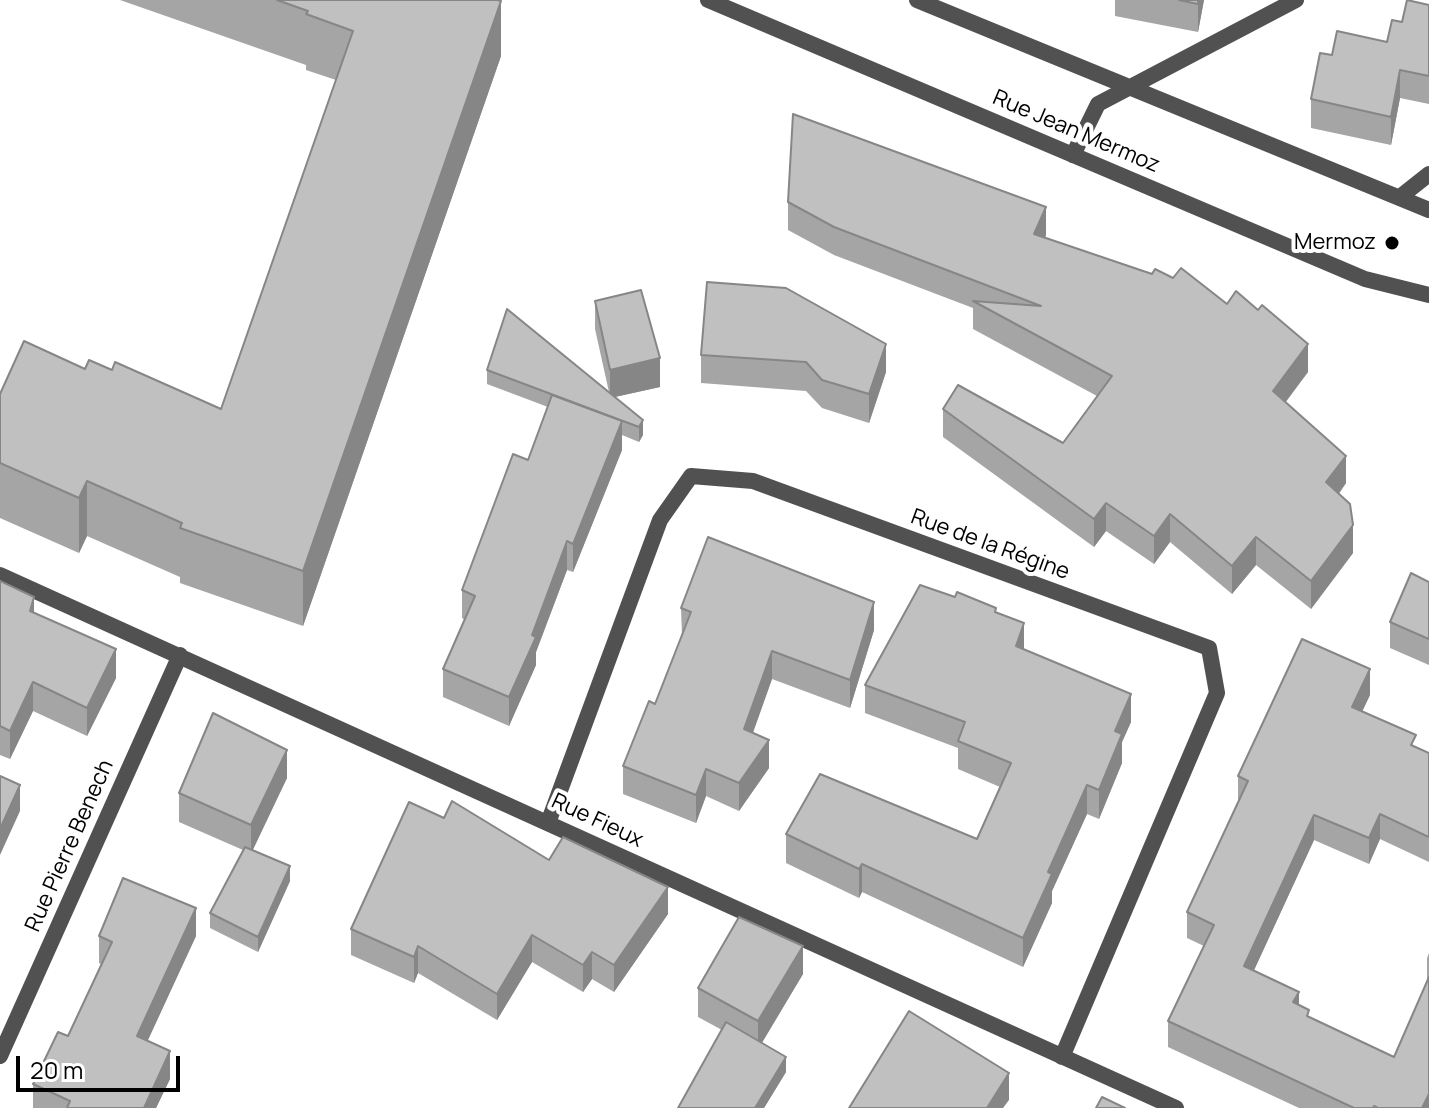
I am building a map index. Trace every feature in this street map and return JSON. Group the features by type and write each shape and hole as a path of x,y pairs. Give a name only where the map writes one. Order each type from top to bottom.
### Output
{"street":[{"name":"Rue Jean Mermoz","path":"708,0 1365,279 1429,295"},
{"path":"917,0 1429,210"},
{"path":"1073,155 1098,104 1296,0"},
{"path":"1400,197 1429,174"},
{"name":"Rue de la Régine","path":"548,823 660,520 691,476 753,481 1209,648 1217,693 1062,1057"},
{"name":"Rue Fieux","path":"0,575 1176,1108"},
{"name":"Rue Pierre Benech","path":"0,1056 180,655"}],"building":[{"path":"277,0 501,1 303,571 180,528 182,523 87,481 79,498 0,463 0,394 24,341 85,369 89,360 112,370 115,362 221,409 353,31"},
{"path":"1407,0 1429,5 1429,76 1400,70 1391,117 1311,99 1320,53 1332,55 1337,31 1387,42 1392,20 1402,22"},
{"path":"793,114 1046,207 1034,234 1152,274 1155,269 1173,278 1181,268 1227,304 1236,291 1258,310 1262,305 1308,344 1273,391 1346,456 1326,482 1350,504 1353,525 1311,581 1256,537 1232,566 1170,514 1154,536 1106,503 1094,519 943,409 958,385 1063,443 1112,376 973,301 1041,306 834,227 788,202"},
{"path":"707,282 786,288 886,344 869,394 822,380 806,362 701,355"},
{"path":"641,290 660,358 610,370 595,301"},
{"path":"507,309 643,420 639,427 487,370"},
{"path":"552,395 622,421 573,544 567,541 532,635 536,637 509,697 443,669 475,596 462,590 513,454 528,460"},
{"path":"708,537 874,602 850,680 772,651 744,729 769,740 739,783 706,769 696,795 623,766 649,701 655,704 691,612 681,608"},
{"path":"1411,573 1429,582 1429,639 1390,622"},
{"path":"0,581 34,597 30,611 116,649 87,708 33,682 10,731 0,726"},
{"path":"920,585 955,597 957,592 996,608 995,612 1024,623 1016,646 1131,694 1115,731 1122,734 1099,790 1087,785 1048,872 1052,874 1023,938 862,864 859,869 786,834 820,774 977,839 1011,763 958,741 965,722 865,685"},
{"path":"1302,639 1370,669 1352,707 1416,735 1411,745 1429,753 1429,837 1380,814 1369,838 1314,815 1244,966 1299,992 1293,1002 1309,1010 1307,1016 1394,1057 1429,977 1429,1094 1422,1108 1354,1108 1168,1021 1214,925 1187,912 1248,781 1238,776"},
{"path":"213,713 287,750 251,825 179,793"},
{"path":"0,776 20,785 0,829"},
{"path":"452,801 549,860 563,837 668,887 614,965 592,952 583,965 532,935 497,994 418,946 414,957 351,929 409,802 444,818"},
{"path":"245,847 290,866 258,937 210,913"},
{"path":"123,878 196,908 137,1036 170,1051 144,1108 67,1108 70,1101 33,1084 58,1032 68,1036 112,942 99,936"},
{"path":"739,917 803,946 758,1021 698,988"},
{"path":"909,1011 1009,1073 987,1108 849,1108"},
{"path":"726,1022 786,1057 755,1108 678,1108"},
{"path":"1102,1097 1125,1108 1096,1108"}],"place":[{"name":"Mermoz","path":"1392,243"}]}
